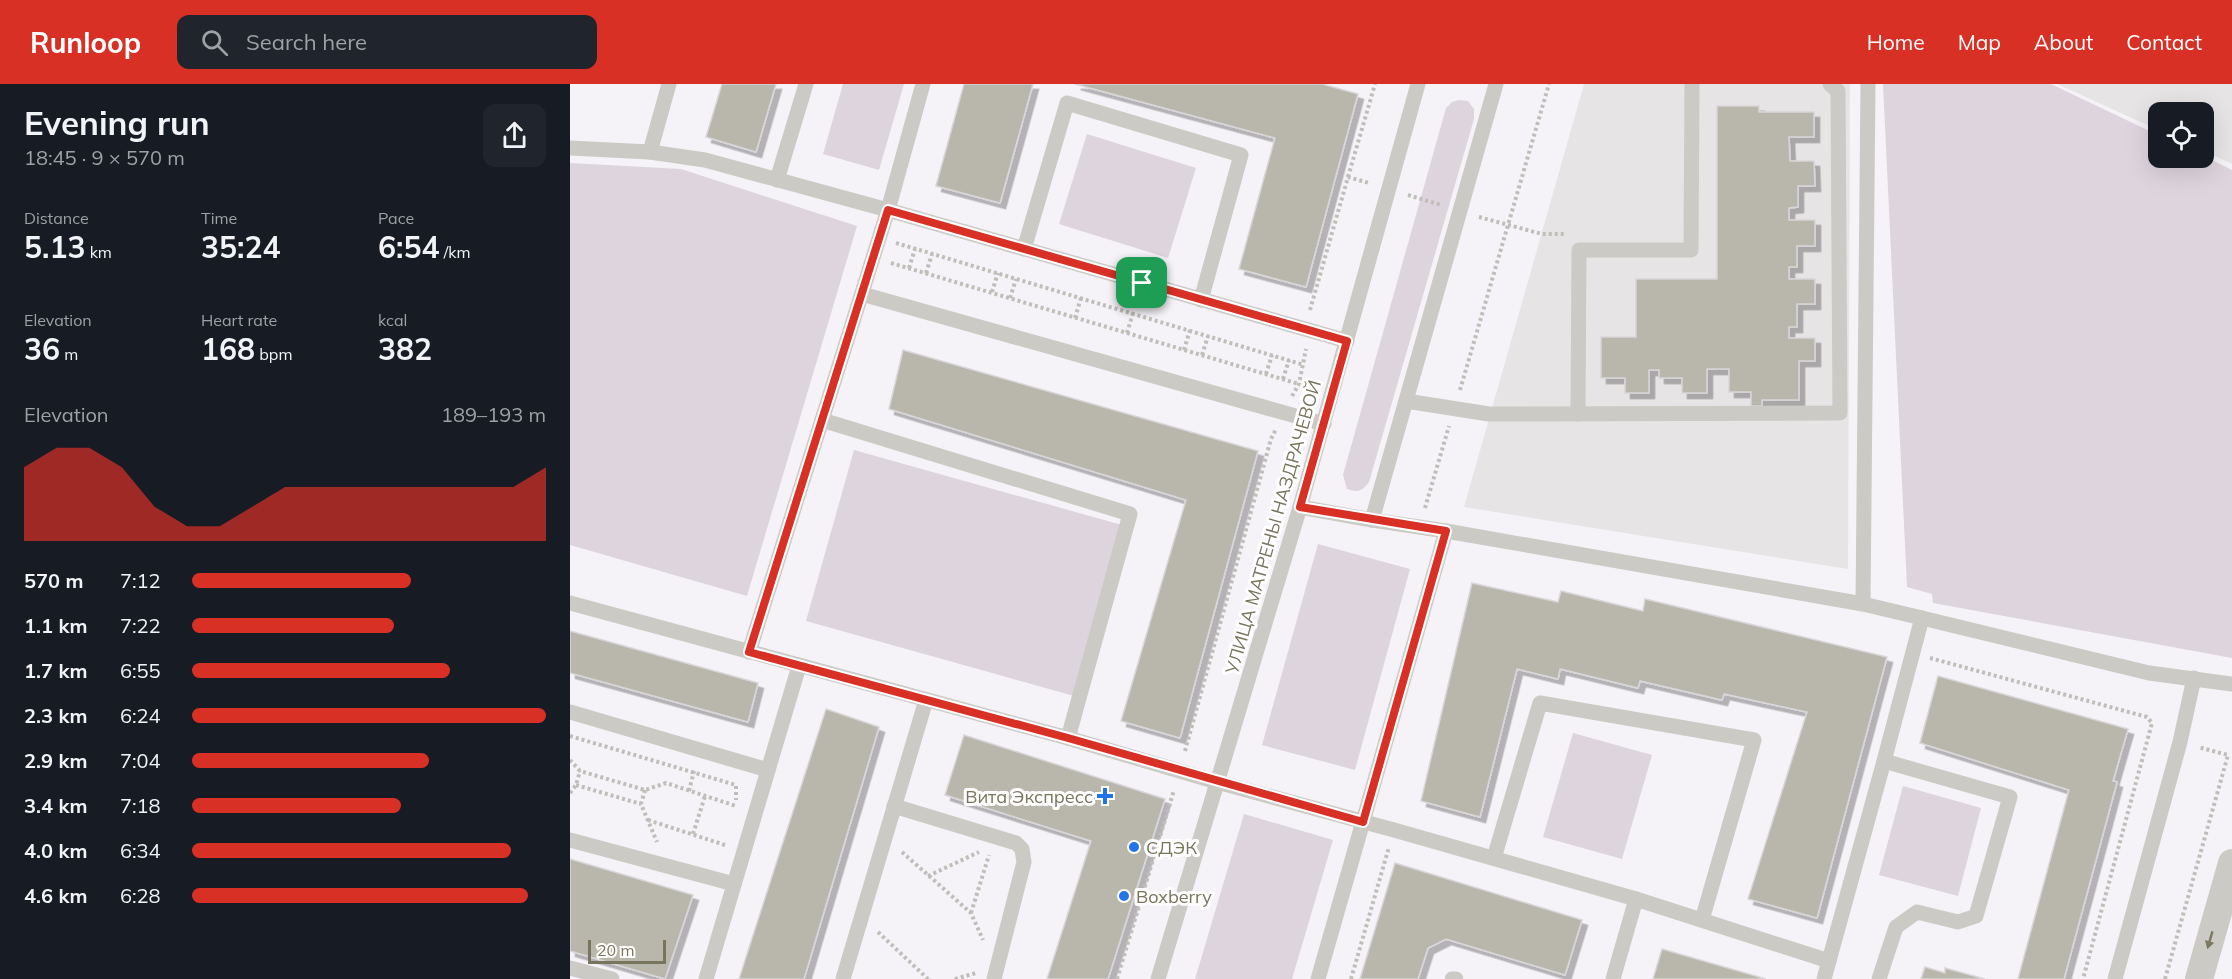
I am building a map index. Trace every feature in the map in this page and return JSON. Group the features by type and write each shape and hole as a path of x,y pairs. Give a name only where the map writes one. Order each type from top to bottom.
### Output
{"street":[{"path":"2199,979 2227,899 2232,863"}],"lane":[{"path":"650,152 669,84"},
{"path":"777,180 806,84"},
{"path":"749,652 888,210 923,84"},
{"name":"УЛИЦА МАТРЕНЫ НАЗДРАЧЕВОЙ","path":"1158,979 1300,507 1418,84"},
{"path":"1372,520 1494,84"},
{"path":"1578,414 1579,250 1690,250 1692,84"},
{"path":"1406,401 1489,414 1840,413 1838,92 1830,84"},
{"path":"1863,604 1868,84"},
{"path":"1024,249 1067,104 1241,155 1201,300"},
{"path":"570,148 650,152 705,160 1347,341"},
{"path":"862,294 1324,424"},
{"path":"822,420 1130,514 1068,738"},
{"path":"1300,507 1863,604 2149,673 2232,684"},
{"path":"1318,979 1446,531"},
{"path":"570,603 1068,738 1217,782 1494,858 1636,899 1829,961"},
{"path":"1824,979 1922,618"},
{"path":"706,979 799,666"},
{"path":"2115,979 2180,742 2194,678"},
{"path":"843,979 926,700"},
{"path":"1494,858 1540,703 1754,740 1702,920"},
{"path":"570,712 768,770"},
{"path":"1879,979 1896,927 1917,912 1958,922 1976,916 2010,798 1884,761"},
{"path":"894,807 1016,843 1022,849 1024,862 994,979"},
{"path":"570,840 734,884"},
{"path":"1613,979 1636,899"},
{"path":"570,968 612,979"}],"path":[{"path":"1117,979 1180,771 1271,439 1299,384 1306,353 1305,329 1375,84"},
{"path":"1425,509 1549,84"},
{"path":"1348,177 1542,234 1575,234"},
{"path":"879,238 1304,365"},
{"path":"909,268 915,249"},
{"path":"926,273 932,254"},
{"path":"873,257 1299,384"},
{"path":"992,292 998,273"},
{"path":"1010,298 1016,279"},
{"path":"1075,318 1081,298"},
{"path":"1127,333 1133,314"},
{"path":"1184,350 1190,330"},
{"path":"1202,355 1208,336"},
{"path":"1266,375 1272,355"},
{"path":"1283,380 1289,360"},
{"path":"1912,654 2147,717 2152,723 2083,979"},
{"path":"2150,735 2228,755 2165,979"},
{"path":"570,736 736,785 734,814"},
{"path":"570,760 580,771 645,790 666,783 736,807"},
{"path":"570,793 576,785 580,771"},
{"path":"576,785 641,804"},
{"path":"645,790 641,804 665,866"},
{"path":"693,834 705,796"},
{"path":"648,820 725,845"},
{"path":"1351,979 1394,830"},
{"path":"886,837 970,913 985,949"},
{"path":"722,851 727,838"},
{"path":"970,913 991,846"},
{"path":"928,876 981,851"},
{"path":"862,917 928,979"}],"shaded area":[{"path":"843,84 904,84 879,170 823,154"},
{"path":"1584,84 1850,84 1848,569 1464,507"},
{"path":"1883,84 2051,84 2148,130 2148,168 2214,168 2214,161 2232,170 2232,658 1933,603 1932,594 1907,587"},
{"path":"2057,84 2232,84 2232,164 2214,156 2214,102 2148,102 2148,125"},
{"path":"1468,101 1474,109 1474,119 1369,482 1357,491 1347,489 1343,475 1446,108 1452,102"},
{"path":"1087,134 1196,168 1168,258 1059,224"},
{"path":"570,163 681,169 857,226 747,596 570,545"},
{"path":"854,450 1122,525 1074,696 806,621"},
{"path":"1318,544 1410,569 1355,770 1262,745"},
{"path":"1573,733 1652,755 1622,859 1543,837"},
{"path":"1903,786 1981,808 1958,896 1879,875"},
{"path":"1244,814 1333,840 1292,979 1195,979"}],"building":[{"path":"722,84 776,84 756,152 706,137"},
{"path":"964,84 1033,84 1000,203 936,186"},
{"path":"1075,84 1322,84 1358,94 1306,287 1239,269 1275,138"},
{"path":"1717,106 1759,106 1759,112 1814,112 1814,137 1789,137 1790,161 1814,161 1815,186 1798,186 1798,207 1789,208 1789,220 1815,220 1815,246 1797,246 1797,267 1789,267 1789,279 1815,279 1815,304 1797,304 1797,327 1789,327 1789,338 1815,338 1815,361 1799,361 1799,400 1762,400 1762,406 1751,406 1751,392 1729,392 1729,369 1707,369 1707,393 1682,393 1682,378 1659,378 1659,370 1649,370 1649,393 1625,393 1625,378 1601,378 1601,337 1636,337 1636,279 1717,279"},
{"path":"903,350 1258,451 1180,738 1121,721 1186,500 889,409"},
{"path":"1472,583 1558,602 1561,591 1643,611 1645,599 1887,657 1817,918 1748,899 1807,712 1724,694 1722,700 1640,681 1638,688 1560,669 1558,679 1517,669 1480,817 1421,801"},
{"path":"570,631 758,683 748,722 570,673"},
{"path":"1938,676 2128,729 2113,781 2117,782 2064,979 2018,979 2069,790 1920,743"},
{"path":"826,709 879,727 804,979 739,979"},
{"path":"964,735 1165,799 1108,979 1047,979 1091,841 945,795"},
{"path":"570,859 693,895 665,979 570,951"},
{"path":"1395,863 1582,920 1565,975 1446,939 1428,948 1418,979 1360,979"},
{"path":"1662,949 1766,979 1653,979"},
{"path":"1925,967 1945,973 1945,968 1985,979 1921,979"}],"place":[{"name":"Вита Экспресс","path":"1105,796"},
{"name":"СДЭК","path":"1134,847"},
{"name":"Boxberry","path":"1124,896"}],"route":[{"path":"888,210 1142,283 1347,341 1300,507 1446,531 1363,822 1068,738 749,652 888,210"}]}
